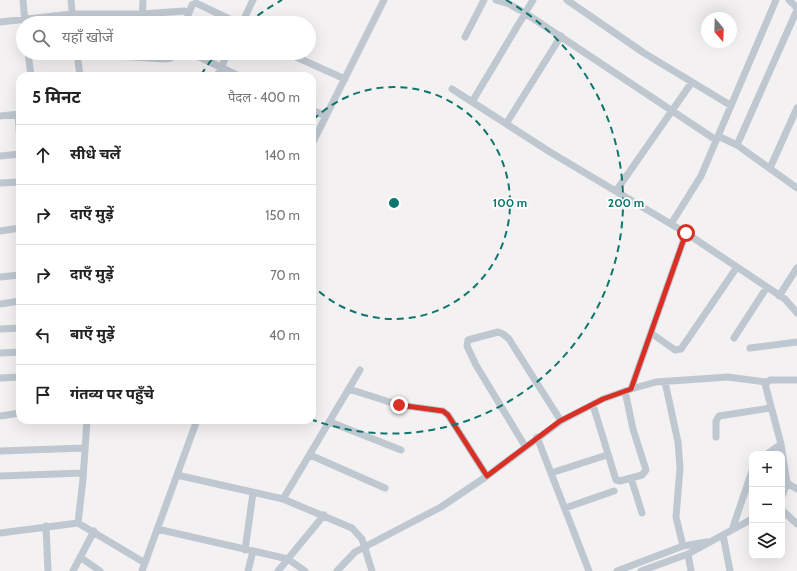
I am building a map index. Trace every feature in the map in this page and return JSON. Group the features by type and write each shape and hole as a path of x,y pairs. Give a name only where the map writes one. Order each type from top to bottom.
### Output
{"street":[{"path":"23,0 25,16"},
{"path":"71,0 72,14"},
{"path":"142,14 143,0"},
{"path":"245,16 253,0"},
{"path":"316,136 384,0"},
{"path":"465,37 484,0"},
{"path":"496,0 510,4 526,13 673,111 717,138 737,145 797,188"},
{"path":"472,102 533,0"},
{"path":"567,0 644,53 730,105"},
{"path":"671,224 701,176 776,0"},
{"path":"737,145 797,9 789,0"},
{"path":"188,16 192,5 196,3 223,16"},
{"path":"59,16 72,14 142,14 184,11"},
{"path":"0,22 16,21"},
{"path":"506,124 560,36"},
{"path":"29,60 30,72"},
{"path":"78,60 79,72"},
{"path":"205,60 230,72"},
{"path":"219,72 225,60"},
{"path":"302,60 344,80"},
{"path":"616,192 692,82"},
{"path":"452,89 616,192 686,233 796,308"},
{"path":"770,168 797,108"},
{"path":"316,112 326,116"},
{"path":"0,116 16,114"},
{"path":"0,156 16,154"},
{"path":"0,183 16,182"},
{"path":"0,231 16,229"},
{"path":"593,405 607,455 617,482 642,475 646,470 633,429 628,390 651,333 686,233"},
{"path":"651,333 675,350 681,349 737,267"},
{"path":"779,296 797,268"},
{"path":"0,277 16,275"},
{"path":"734,338 767,287"},
{"path":"0,304 16,302"},
{"path":"0,329 16,328"},
{"path":"525,446 476,365 467,346 468,340 498,332 503,334 508,339 560,421"},
{"path":"750,348 797,342"},
{"path":"0,353 16,352"},
{"path":"283,499 360,370"},
{"path":"0,378 16,377"},
{"path":"337,571 349,557 365,547 441,507 487,476 560,421 628,390 665,382 728,377 766,382 797,380"},
{"path":"665,382 680,456 676,517 682,546"},
{"path":"766,382 764,386 781,444 788,483 785,490"},
{"path":"349,389 399,405 443,411 448,415 487,476"},
{"path":"716,437 716,421 719,416 770,408"},
{"path":"0,416 16,414"},
{"path":"330,422 401,450"},
{"path":"78,523 84,473 87,424"},
{"path":"142,571 196,424"},
{"path":"537,438 589,571"},
{"path":"771,451 781,444"},
{"path":"0,451 85,448"},
{"path":"310,455 385,488"},
{"path":"551,473 607,455"},
{"path":"0,476 84,473"},
{"path":"177,474 283,499 352,528 358,534 365,547 372,571"},
{"path":"631,478 642,513"},
{"path":"732,530 749,480"},
{"path":"788,483 797,489"},
{"path":"565,508 614,491"},
{"path":"245,550 253,493"},
{"path":"785,513 797,524"},
{"path":"278,571 324,515"},
{"path":"641,571 688,554 749,521"},
{"path":"0,533 78,523 94,531 145,563"},
{"path":"46,526 48,571"},
{"path":"158,529 288,559 305,571"},
{"path":"73,571 94,531"},
{"path":"723,535 730,571"},
{"path":"617,571 682,546 713,541"},
{"path":"248,571 253,551"},
{"path":"688,554 691,571"},
{"path":"80,557 100,571"}],"route":[{"path":"399,405 413,408 437,409 448,415 487,476 560,421 603,399 631,389 686,233"}]}
